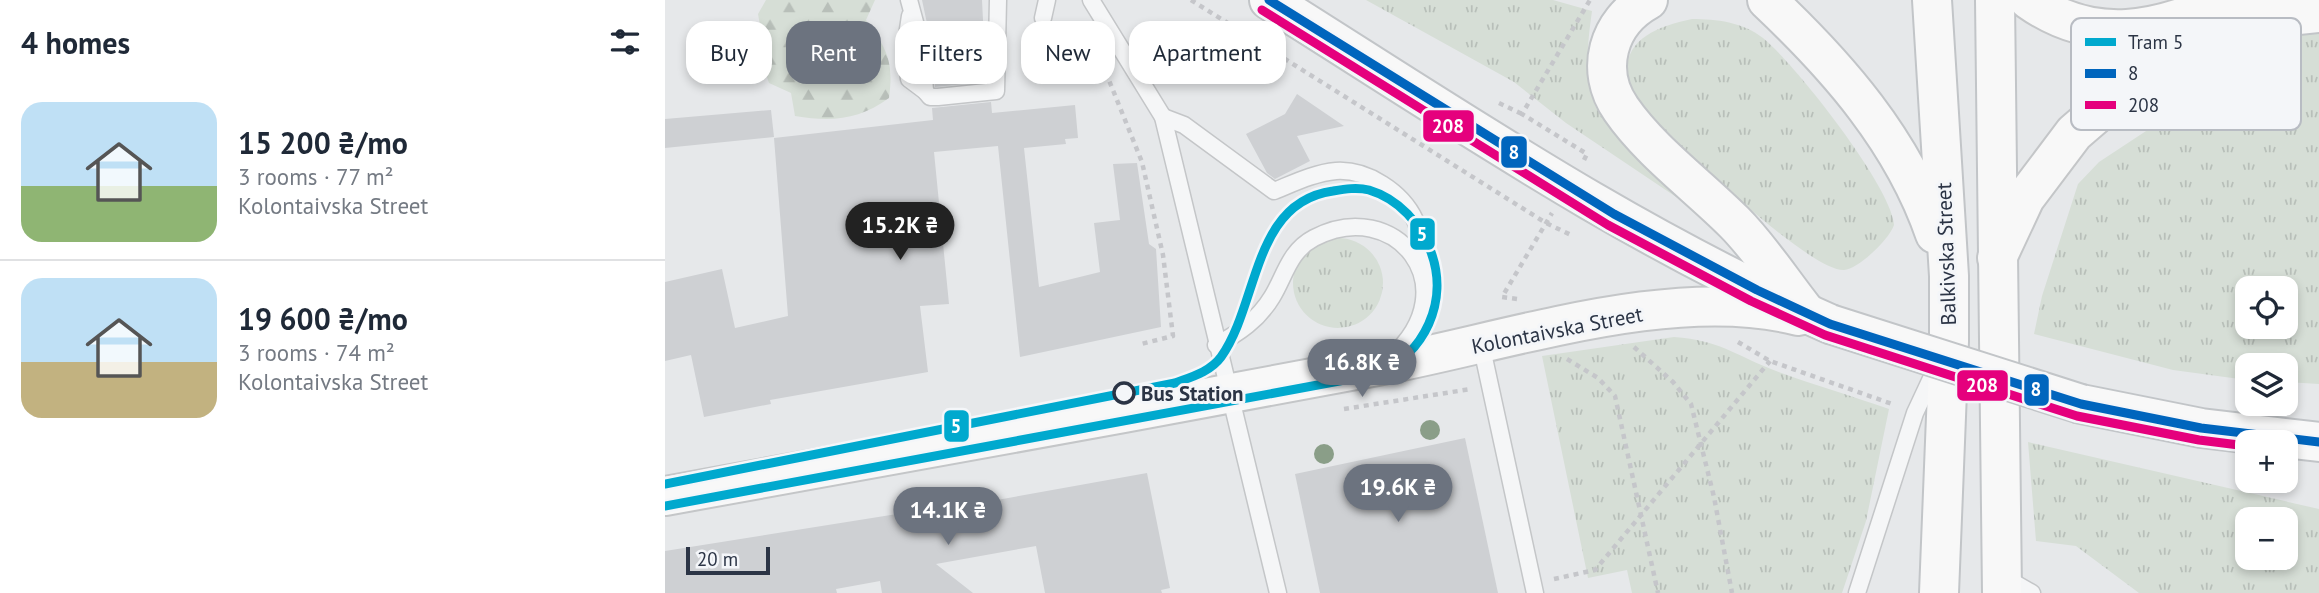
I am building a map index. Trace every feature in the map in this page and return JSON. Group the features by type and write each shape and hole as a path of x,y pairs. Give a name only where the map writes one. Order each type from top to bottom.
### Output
{"main road":[{"path":"1269,0 1567,187 1721,274 1819,319 2081,404 2201,428 2316,441"},
{"path":"1648,0 1622,19 1610,41 1608,72 1614,96 1633,125 1737,225 1819,319"},
{"path":"1767,0 1843,80 1903,159 1922,197 1949,276"},
{"name":"Balkivska Street","path":"1932,0 1949,276 1939,593"},
{"path":"1995,0 1997,258 2012,587"},
{"path":"2029,0 2048,13 2071,23"},
{"path":"2179,18 2226,0"},
{"path":"2239,18 2257,0"},
{"path":"2277,18 2319,13"},
{"path":"1997,258 2025,198 2077,130"},
{"name":"Kolontaivska Street","path":"665,496 1379,366 1622,315 1683,307 1759,307 1819,319"}],"lane":[{"path":"909,7 922,48 925,91 930,97 937,97 996,91 997,0"},
{"path":"1043,18 1047,0"},
{"path":"1091,0 1163,117 1216,345 1232,393 1278,593"},
{"path":"1163,117 1184,125 1274,191 1312,176 1338,170 1374,177 1405,204 1415,220 1423,250 1427,298 1415,330 1379,366"},
{"path":"1216,345 1246,328 1262,312 1295,252 1314,238 1343,228 1364,227 1400,241 1413,253 1427,298"},
{"path":"1857,593 1915,412 1949,341"},
{"path":"1481,344 1534,588"}],"path":[{"path":"1191,0 1546,223 1571,235"},
{"path":"1522,114 1590,0"},
{"path":"1110,84 1142,162 1164,256 1174,336 1141,344"},
{"path":"1499,103 1587,154 1502,297"},
{"path":"1160,295 1168,293"},
{"path":"1626,339 1683,394 1696,418 1732,593"},
{"path":"1565,357 1598,378 1615,396 1658,593"},
{"path":"1534,588 1595,570 1770,361 1915,412"}],"green space":[{"path":"766,0 875,0 867,21 786,21 786,84 881,84 881,43 889,65 889,98 867,111 845,118 795,116 791,93 771,84 772,21 759,21 758,14"},
{"path":"1366,0 1553,0 1592,11 1588,72 1596,107 1627,147 1697,211 1566,123 1514,82"},
{"path":"1692,19 1729,22 1747,28 1763,38 1818,98 1860,156 1889,207 1894,225 1880,245 1858,264 1844,270 1826,265 1800,249 1737,197 1674,140 1635,100 1628,82 1627,67 1630,54 1637,43 1661,28"},
{"path":"2319,27 2319,384 2298,383 2298,353 2235,353 2235,378 2173,370 2034,334 2042,296 2078,184 2099,162 2148,130 2301,130 2301,32"},
{"path":"1338,238 1355,242 1370,251 1379,266 1383,283 1379,300 1370,315 1355,324 1338,328 1321,324 1306,315 1297,300 1293,283 1297,266 1306,251 1321,242"},
{"path":"1674,337 1703,341 1725,348 1771,369 1889,409 1866,521 1842,593 1632,593 1627,570 1588,578 1542,356"},
{"path":"2028,442 2235,490 2235,493 2250,493 2319,509 2319,593 2139,593 2076,546 2036,541"}],"building":[{"path":"922,0 982,0 983,21 926,21"},
{"path":"935,84 966,84 935,87"},
{"path":"1297,94 1344,126 1297,136 1310,161 1275,179 1267,173 1246,134 1285,114"},
{"path":"991,102 992,113 1075,105 1078,138 1065,139 1066,144 1024,148 1039,287 1100,272 1094,223 1120,220 1113,164 1137,163 1149,244 1156,249 1161,327 1020,357 998,146 934,152 949,304 920,306 928,372 770,400 771,404 704,417 691,355 665,361 665,282 722,269 735,328 788,316 774,138 933,120 932,108"},
{"path":"771,110 774,137 665,148 665,119"},
{"path":"1465,438 1498,593 1320,593 1295,474"},
{"path":"1147,473 1170,588 1161,590 1162,593 1045,593 1036,546 936,564 973,593 882,593 880,581 836,589 837,593 665,593 665,551 941,507 941,510"}],"tram line":[{"name":"5","path":"665,484 1175,383 1194,376 1211,367 1221,357 1233,335 1272,234 1287,214 1306,199 1351,189 1365,189 1380,194 1399,206 1415,222 1431,252 1437,289 1429,324 1408,353 1377,374 665,506"}],"transit line":[{"name":"8","path":"1269,0 1614,214 1757,290 1830,324 2081,404 2201,428 2319,442"},
{"name":"208","path":"1262,10 1608,225 1751,301 1825,335 2077,416 2235,444"}],"place":[{"name":"Bus Station","path":"1124,393"}]}
